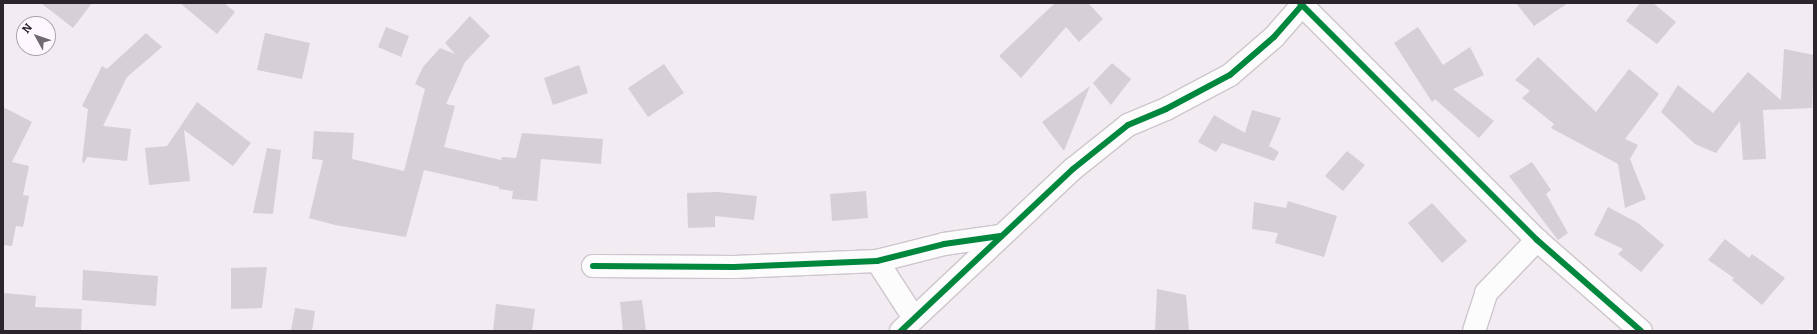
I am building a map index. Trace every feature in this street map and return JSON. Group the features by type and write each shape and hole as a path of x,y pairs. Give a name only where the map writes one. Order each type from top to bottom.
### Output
{"street":[{"path":"877,261 908,325 1000,236 1073,169 1128,125 1166,109 1230,75 1274,37 1301,4 1537,240 1641,331"},
{"path":"593,266 734,267 877,261 944,244 1000,236"},
{"path":"1474,331 1486,293 1537,240"}],"building":[{"path":"41,3 92,3 73,28"},
{"path":"180,3 224,3 235,12 217,34"},
{"path":"1055,3 1088,3 1103,19 1079,42 1066,27 1021,78 999,56"},
{"path":"1516,3 1568,3 1534,26"},
{"path":"1640,3 1653,3 1676,22 1657,44 1626,21"},
{"path":"470,16 490,36 465,62 446,104 455,106 444,147 501,160 502,157 516,158 522,133 603,139 601,164 541,159 537,201 512,199 513,191 499,189 499,187 424,170 406,237 335,225 309,218 323,160 312,159 314,131 354,133 352,159 404,171 425,89 415,84 423,67 440,48 455,54 445,43"},
{"path":"386,27 409,36 401,57 378,47"},
{"path":"1418,27 1443,65 1470,47 1484,75 1453,89 1494,121 1479,138 1435,99 1432,102 1394,43"},
{"path":"146,33 162,47 127,77 103,126 131,129 127,161 87,157 84,163 82,162 88,109 82,106 102,66 107,69"},
{"path":"265,33 310,43 302,79 257,70"},
{"path":"1784,49 1814,55 1812,108 1763,110 1766,159 1743,160 1740,121 1716,153 1695,144 1661,112 1678,85 1713,113 1748,72 1781,100"},
{"path":"1538,57 1596,112 1629,69 1659,94 1625,139 1638,145 1630,159 1646,199 1625,208 1618,164 1551,128 1554,124 1522,98 1530,91 1515,80"},
{"path":"1112,63 1131,79 1111,105 1093,83"},
{"path":"664,64 684,93 648,117 628,88"},
{"path":"579,65 588,93 553,105 544,78"},
{"path":"1090,86 1064,151 1042,122"},
{"path":"197,102 251,143 233,166 184,130 190,181 149,185 145,148 167,146"},
{"path":"3,107 32,122 12,162 29,166 23,195 29,196 23,227 16,226 12,246 3,245"},
{"path":"1252,110 1281,118 1269,146 1279,152 1274,161 1222,143 1216,152 1198,142 1214,115 1245,133"},
{"path":"267,148 281,150 273,214 253,213"},
{"path":"1347,151 1365,165 1343,191 1325,176"},
{"path":"1532,162 1551,190 1546,194 1568,233 1558,240 1509,176"},
{"path":"866,191 868,218 832,221 830,194"},
{"path":"718,192 757,196 754,220 715,216 715,227 688,228 687,193"},
{"path":"1288,201 1337,216 1324,257 1275,243 1278,233 1252,229 1254,202 1286,208"},
{"path":"1432,203 1467,241 1442,263 1408,223"},
{"path":"1608,207 1638,223 1664,245 1641,272 1618,254 1623,249 1594,235"},
{"path":"1725,239 1749,258 1752,254 1785,278 1762,305 1732,280 1734,278 1708,260"},
{"path":"267,267 262,308 231,309 231,268"},
{"path":"83,270 158,276 156,306 82,300"},
{"path":"1157,289 1186,295 1189,331 1155,331"},
{"path":"4,293 36,296 35,307 82,309 81,331 3,331"},
{"path":"642,300 646,331 623,331 620,302"},
{"path":"496,304 535,309 532,331 493,331"},
{"path":"295,308 315,311 312,331 291,331"}],"cycle path":[{"path":"1300,3 1537,240 1641,331"},
{"path":"901,331 1073,169 1128,125 1166,109 1230,75 1274,37 1302,5"},
{"path":"593,266 734,267 877,261 944,244 1000,236"}]}
